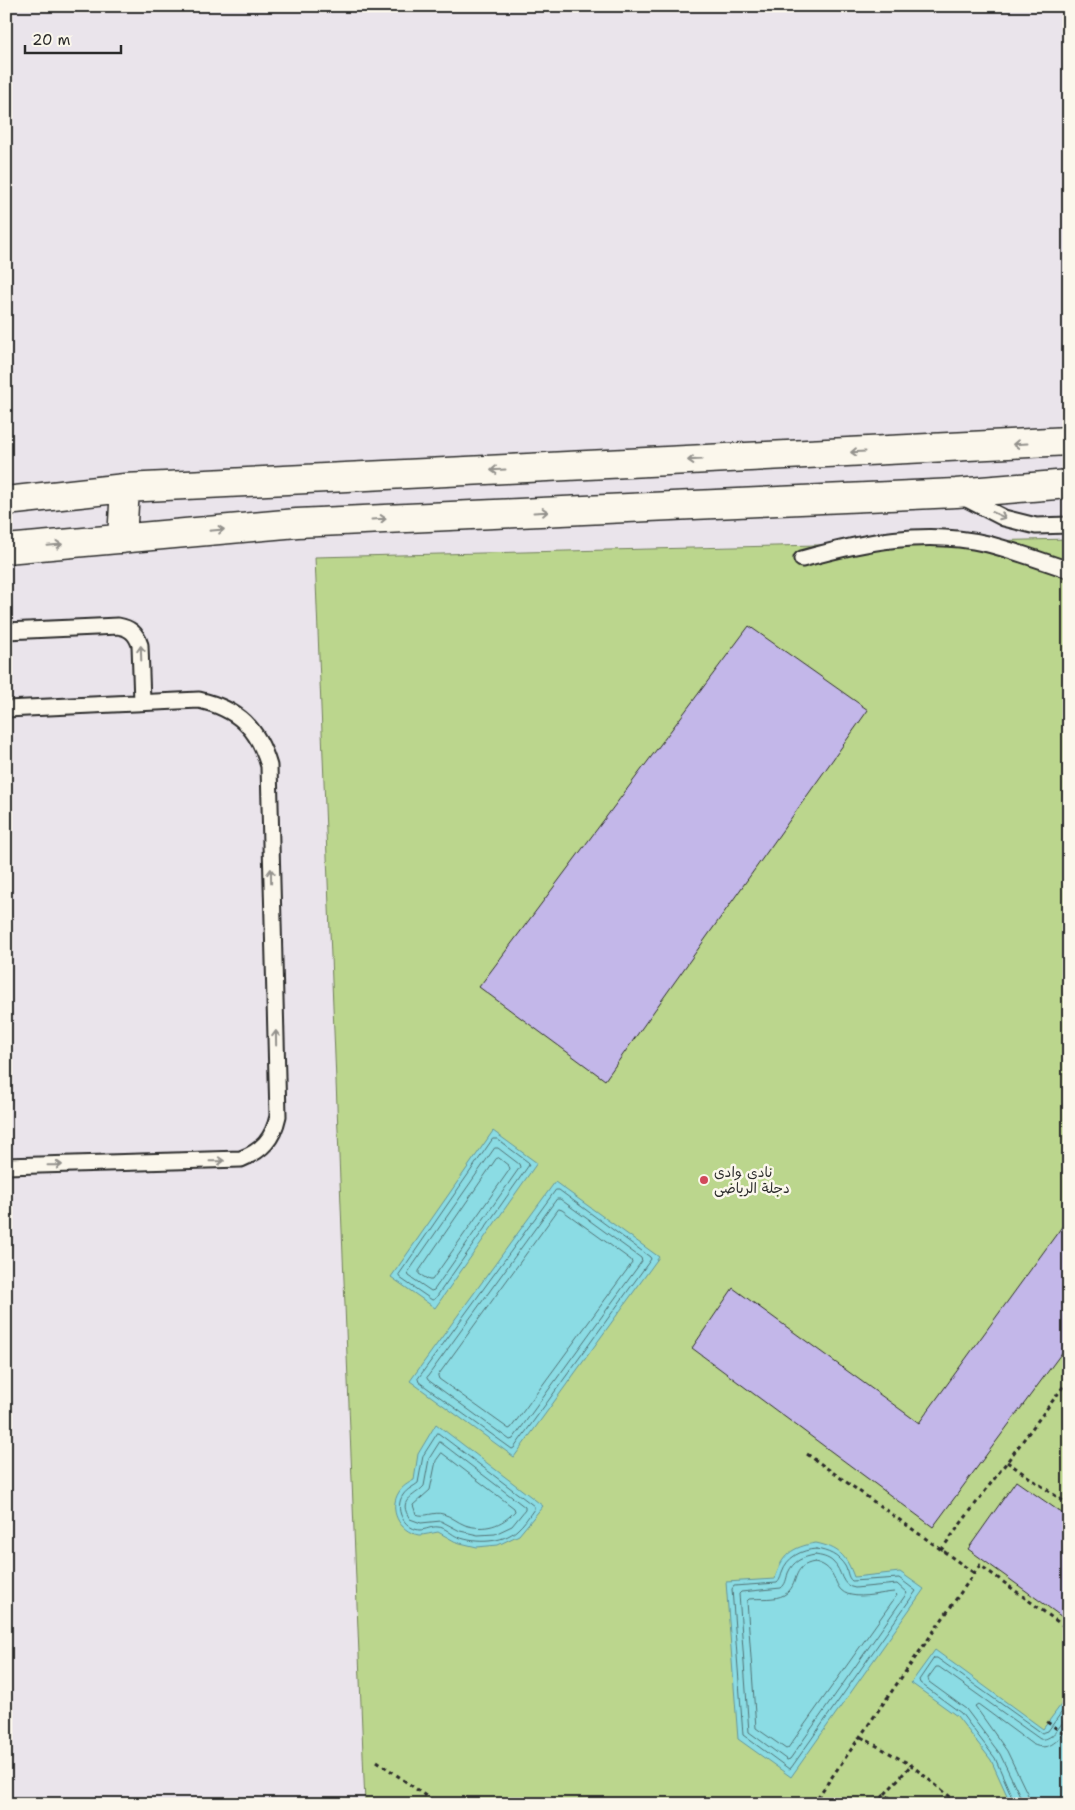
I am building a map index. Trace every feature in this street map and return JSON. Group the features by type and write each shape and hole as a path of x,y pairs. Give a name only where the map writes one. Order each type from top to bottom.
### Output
{"street":[{"path":"6,501 125,488 1069,441"},
{"path":"6,549 297,523 956,493 1069,484"},
{"path":"122,539 125,488"}],"lane":[{"path":"956,493 1004,518 1036,526 1069,525"},
{"path":"802,559 852,545 891,539 929,538 967,540 988,544 1069,570"},
{"path":"6,631 118,626 130,629 135,634 140,645 142,702"},
{"path":"6,709 199,700 216,704 232,711 256,734 264,749 269,766 278,1116 276,1128 270,1139 262,1148 241,1160 6,1166"}],"path":[{"path":"941,1550 1069,1379"},
{"path":"807,1454 974,1573"},
{"path":"1007,1462 1069,1505"},
{"path":"813,1804 980,1565 1069,1630"},
{"path":"1048,1722 1069,1737"},
{"path":"861,1737 911,1765 960,1804"},
{"path":"377,1760 437,1804"},
{"path":"877,1804 911,1765"},
{"path":"885,1794 896,1804"}],"green space":[{"name":"نادي وادى دجلة الرياضى","path":"1069,539 1069,1804 365,1804 315,557"}],"water":[{"path":"493,1131 537,1163 435,1308 391,1277"},
{"path":"555,1182 659,1257 514,1457 410,1381"},
{"path":"436,1424 543,1506 519,1535 498,1545 477,1547 456,1542 438,1532 419,1535 412,1533 401,1525 395,1512 396,1499 402,1488 414,1480 418,1454"},
{"path":"816,1543 831,1547 841,1554 848,1563 854,1577 900,1572 924,1589 791,1777 738,1739 726,1582 775,1579 784,1558 800,1547"},
{"path":"935,1650 1043,1729 1069,1694 1069,1804 1012,1804 1010,1802 991,1760 957,1716 911,1683"}],"building":[{"path":"749,626 868,710 605,1080 479,987"},
{"path":"1069,1217 1069,1343 933,1527 692,1348 733,1288 919,1423"},
{"path":"1016,1481 1069,1518 1069,1622 968,1549"}],"place":[{"name":"نادي وادى دجلة الرياضى","path":"704,1180"}]}
